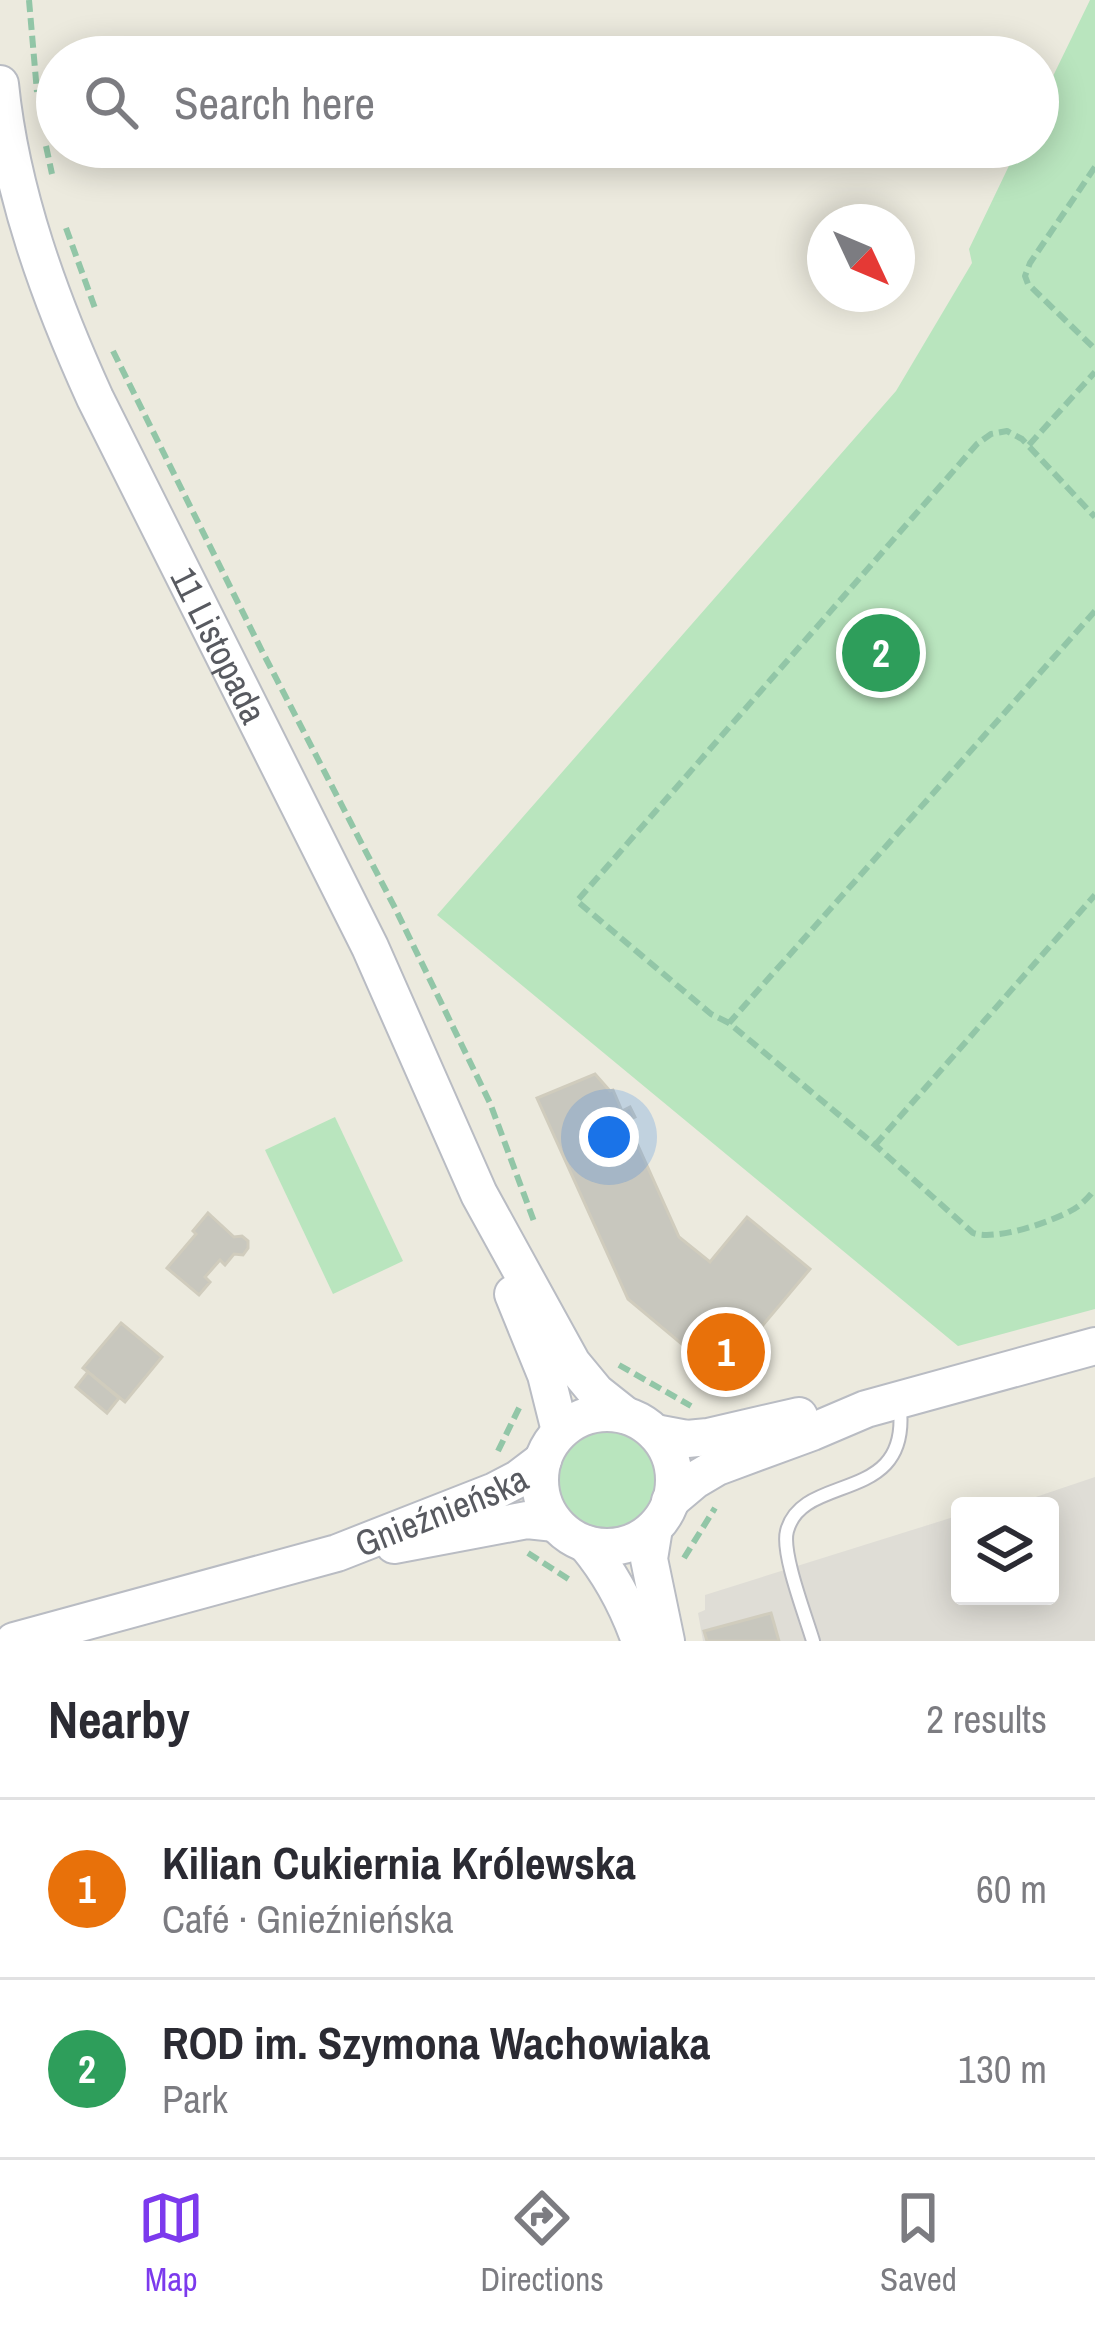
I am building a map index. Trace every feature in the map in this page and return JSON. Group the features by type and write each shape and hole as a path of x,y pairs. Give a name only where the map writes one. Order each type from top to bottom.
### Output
{"main road":[{"name":"11 Listopada","path":"0,84 21,198 74,351 370,947 479,1194 572,1363 596,1392 640,1424"},
{"name":"11 Listopada","path":"479,1194 500,1263 541,1365 551,1446"},
{"path":"666,1641 650,1559 669,1538 695,1480 722,1459 882,1405 1095,1346"},
{"path":"640,1641 616,1585 546,1510 539,1477 551,1446 574,1421 608,1412 687,1439 722,1459"},
{"path":"640,1424 666,1448 672,1465 669,1538"},
{"name":"Gnieźnieńska","path":"14,1641 337,1553 495,1491 518,1479 551,1446"},
{"name":"Gnieźnieńska","path":"337,1553 527,1520 570,1534"},
{"path":"570,1534 604,1547 669,1538"}],"lane":[{"path":"813,1641 786,1533 796,1514 809,1503 874,1474 892,1458 902,1424 882,1405"}],"path":[{"path":"29,0 36,79"},
{"path":"1095,166 1025,276 1095,349"},
{"path":"51,168 55,187"},
{"path":"60,209 98,314"},
{"path":"105,335 443,1005 490,1103 540,1237"},
{"path":"1028,446 1095,372"},
{"path":"1095,518 1028,446 1006,431 977,444 577,901 875,1145 973,1232 985,1237 1005,1234 1072,1210 1095,1190"},
{"path":"729,1023 1095,611"},
{"path":"875,1145 1095,895"},
{"path":"611,1360 705,1414 722,1414 716,1508 669,1538"},
{"path":"491,1457 501,1449 521,1404 518,1376 541,1365"},
{"path":"614,1372 694,1420 709,1424 722,1459 726,1488 669,1538"},
{"path":"522,1550 585,1590"}],"shaded area":[{"path":"1095,1477 1095,1641 703,1641 698,1613 705,1610 705,1595 951,1518 951,1605 1059,1605 1059,1497 1036,1497"}],"green space":[{"path":"1090,0 1095,0 1095,1309 958,1346 437,915 896,391 972,263 969,249 1008,168 1059,168 1059,64"},
{"path":"335,1117 403,1261 333,1294 265,1150"},
{"path":"606,1430 641,1444 655,1479 641,1514 606,1528 571,1514 557,1479 571,1444"}],"building":[{"path":"595,1074 613,1090 622,1111 630,1107 635,1117 627,1121 679,1237 710,1262 747,1217 810,1269 720,1376 628,1299 537,1098"},
{"path":"208,1213 234,1237 248,1241 248,1248 225,1265 220,1260 205,1277 210,1282 199,1295 167,1268"},
{"path":"121,1323 162,1357 125,1402 83,1368"},
{"path":"88,1372 119,1398 107,1413 76,1387"},
{"path":"771,1613 779,1641 707,1641 704,1631"}],"place":[{"name":"ROD im. Szymona Wachowiaka","path":"881,653"},
{"name":"Kilian Cukiernia Królewska","path":"726,1352"}]}
